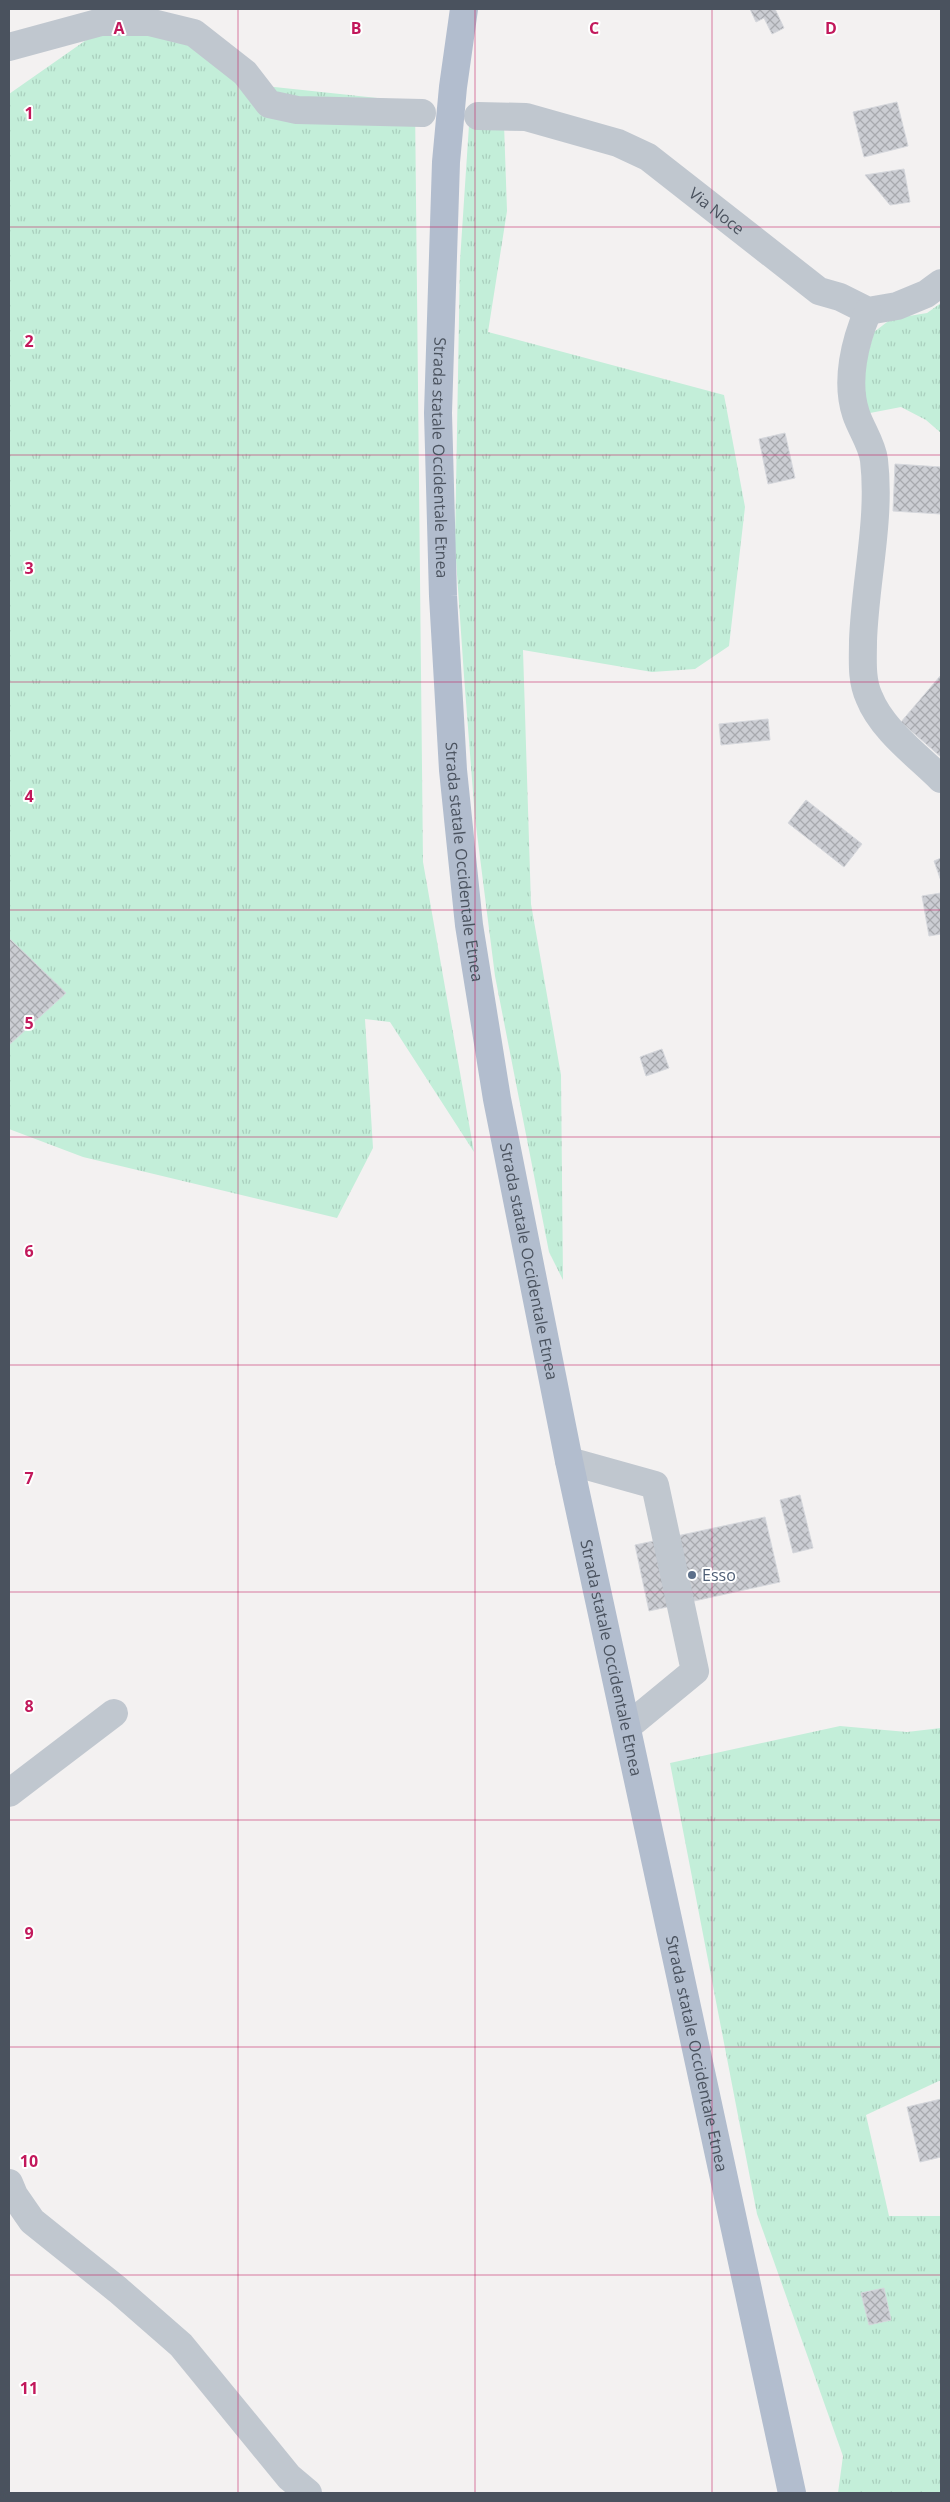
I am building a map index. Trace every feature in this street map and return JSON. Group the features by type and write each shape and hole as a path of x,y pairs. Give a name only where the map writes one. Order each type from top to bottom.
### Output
{"main road":[{"name":"Strada statale Occidentale Etnea","path":"459,14 446,162 438,413 443,596 453,770 469,925 496,1090 569,1460 792,2493"}],"street":[{"path":"9,47 101,22 149,22 194,33 245,73 269,104 297,110 422,113"},
{"name":"Via Noce","path":"478,116 526,117 618,143 648,157 819,291 840,297 868,311"},
{"path":"941,283 926,294 897,306 868,311 858,334 850,387 855,412 874,457 876,491 864,626 863,670 868,697 886,724 941,779"},
{"path":"569,1460 655,1485 696,1672 627,1727"},
{"path":"9,1793 114,1713"},
{"path":"9,2183 14,2195 32,2221 118,2290 181,2345 289,2477 308,2493"}],"green space":[{"path":"129,10 265,86 415,102 423,862 474,1152 390,1022 365,1019 373,1148 337,1218 83,1157 9,1129 9,94"},
{"path":"504,124 507,211 488,332 724,395 745,507 729,646 695,669 652,672 523,650 531,904 561,1075 563,1280 549,1252 495,976 475,818 455,545 460,261 469,125"},
{"path":"941,303 941,433 926,420 901,407 870,413 859,387 874,332 891,319 927,313"},
{"path":"840,1726 907,1732 941,1728 941,2080 866,2115 889,2216 941,2216 941,2493 838,2493 843,2456 757,2214 670,1763"}],"building":[{"path":"750,9 775,9 784,28 772,34 764,18 756,22"},
{"path":"897,102 908,146 864,157 853,112"},
{"path":"904,169 910,202 890,205 865,175"},
{"path":"785,433 795,478 768,484 759,439"},
{"path":"895,464 941,467 941,514 893,511"},
{"path":"941,675 941,757 901,722"},
{"path":"768,719 770,740 721,745 719,724"},
{"path":"806,800 862,844 844,867 788,823"},
{"path":"941,858 941,881 934,861"},
{"path":"941,893 941,934 929,936 922,896"},
{"path":"9,938 66,993 9,1045"},
{"path":"662,1049 669,1068 646,1076 640,1057"},
{"path":"800,1495 813,1548 793,1553 780,1500"},
{"path":"765,1517 780,1582 649,1611 635,1545"},
{"path":"941,2099 941,2157 920,2162 907,2107"},
{"path":"884,2288 891,2320 869,2325 861,2293"}],"place":[{"name":"Esso","path":"692,1575"}]}
